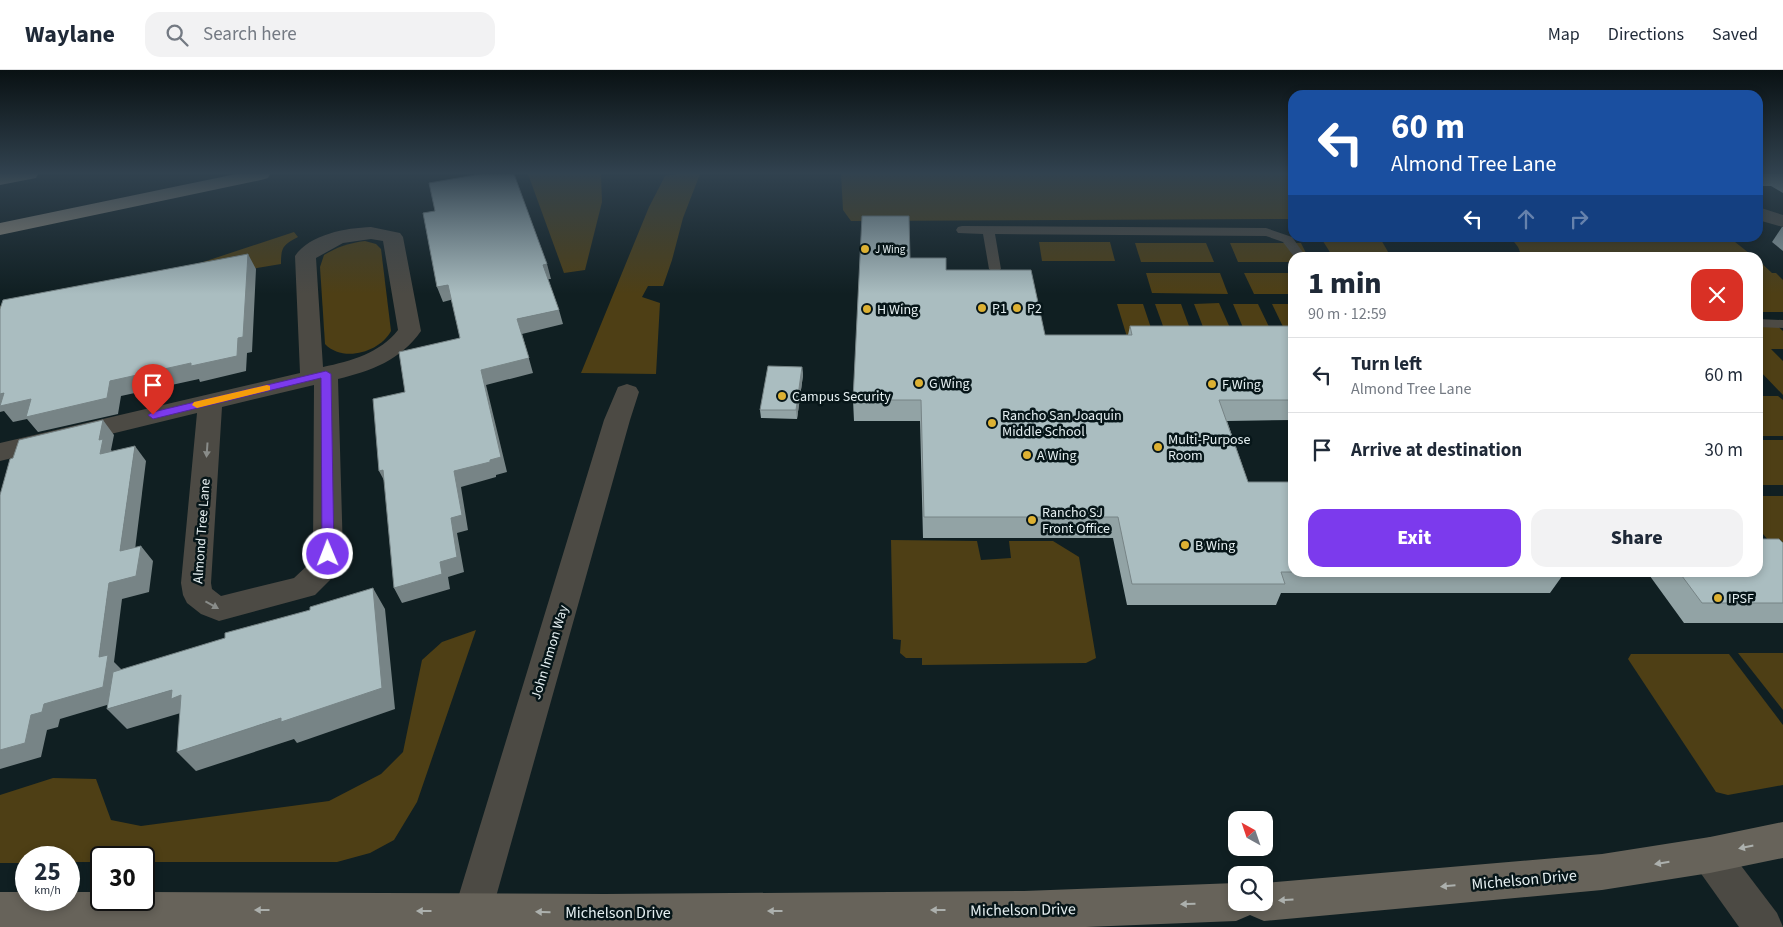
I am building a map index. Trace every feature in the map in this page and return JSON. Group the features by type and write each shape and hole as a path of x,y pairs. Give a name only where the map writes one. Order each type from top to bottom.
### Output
{"highway":[{"path":"0,229 71,214"}],"main road":[{"name":"Michelson Drive","path":"1273,901 1602,872 1710,855 1783,840"},
{"name":"Michelson Drive","path":"0,910 471,919 605,913 1007,910 1228,902"}],"street":[{"path":"1763,215 1783,221"},
{"name":"Almond Tree Lane","path":"0,452 319,376 356,367 375,360 402,344 410,332 393,237 383,233 369,232 339,238 320,245 305,256 319,376 328,554 323,569 304,587 220,609 212,606 198,595 196,583 210,402"},
{"name":"John Inmon Way","path":"471,919 617,420 627,392"},
{"path":"1710,855 1763,927"}],"lane":[{"path":"962,230 1266,232 1288,240"},
{"path":"988,230 995,269"},
{"path":"1292,242 1299,252"},
{"path":"1763,323 1783,324"}],"shaded area":[{"path":"543,214 599,214 585,270 564,273"},
{"path":"646,214 685,214 663,286 648,286 642,297 660,303 656,374 581,373"},
{"path":"846,214 1288,214 1288,219 851,221"},
{"path":"294,232 298,237 289,242 282,250 281,264 123,291 0,321 0,306 37,296 194,265"},
{"path":"365,241 376,244 381,249 391,331 379,345 370,349 351,354 341,353 325,344 320,267 324,255 329,252 343,246"},
{"path":"1039,242 1110,242 1115,261 1042,261"},
{"path":"1324,242 1382,242 1388,252 1330,252"},
{"path":"1514,242 1735,242 1748,252 1520,252"},
{"path":"1135,243 1206,243 1214,262 1141,262"},
{"path":"1230,243 1301,243 1306,252 1288,252 1288,262 1238,262"},
{"path":"1763,265 1783,280 1783,312 1763,312"},
{"path":"1146,273 1220,273 1228,294 1152,293"},
{"path":"1244,273 1288,273 1288,294 1254,294"},
{"path":"1219,303 1234,337 1207,337 1194,304"},
{"path":"1117,304 1143,304 1154,337 1127,337"},
{"path":"1155,304 1181,304 1193,337 1167,337"},
{"path":"1233,304 1258,304 1274,337 1247,337"},
{"path":"1272,304 1288,304 1288,337"},
{"path":"1763,320 1771,320 1783,331 1783,349 1771,349 1783,361 1783,395 1763,374"},
{"path":"1763,396 1778,396 1783,400 1783,436 1763,436"},
{"path":"1763,440 1783,440 1783,485 1763,485"},
{"path":"1763,496 1783,496 1783,558 1763,534"},
{"path":"891,540 977,541 981,560 1011,558 1009,541 1053,541 1079,557 1096,658 1086,663 922,665 922,658 906,658 900,653 901,640 893,639"},
{"path":"476,630 417,802 394,840 370,853 337,862 155,862 155,846 90,846 90,862 80,862 80,846 15,846 15,863 0,863 0,795 53,778 96,779 111,820 141,826 329,801 381,774 403,752 422,660 442,642"},
{"path":"1738,653 1783,653 1783,710"},
{"path":"1631,654 1729,654 1783,725 1783,785 1728,795 1716,792 1628,659"}],"building":[{"path":"423,214 529,214 547,264 543,265 559,310 517,319 529,358 481,370 501,457 490,460 490,462 454,471 462,515 451,518 457,557 440,562 442,574 394,588 383,470 379,471 373,399 405,392 399,352 460,338 448,285 437,287"},
{"path":"862,216 909,216 910,258 946,258 946,270 1031,270 1045,335 1132,335 1130,326 1288,326 1288,400 1219,400 1248,482 1288,482 1288,572 1281,572 1285,584 1132,584 1118,517 924,517 921,400 853,400"},
{"path":"248,254 243,337 238,338 237,356 191,366 191,363 110,381 107,398 26,417 31,399 0,406 4,393 0,394 0,309 3,300"},
{"name":"Campus Security","path":"768,366 802,367 796,410 760,410"},
{"path":"103,420 99,440 103,439 100,454 135,446 120,551 141,546 136,576 109,583 99,657 108,655 103,687 44,704 42,712 31,715 25,743 0,750 0,495 10,459 13,458 19,440"},
{"path":"1763,539 1779,539 1783,543 1783,603 1702,603 1683,577 1763,577"},
{"path":"373,588 382,688 281,722 281,718 177,752 181,695 171,699 172,690 107,709 113,672 225,638 225,633 310,610 310,607"}],"slow traffic":[{"path":"197,405 267,388"}],"place":[{"name":"J Wing","path":"865,249"},
{"name":"P1","path":"982,308"},
{"name":"P2","path":"1017,308"},
{"name":"H Wing","path":"867,309"},
{"name":"G Wing","path":"919,383"},
{"name":"F Wing","path":"1212,384"},
{"name":"Campus Security","path":"782,396"},
{"name":"Rancho San Joaquin Middle School","path":"992,423"},
{"name":"Multi-Purpose Room","path":"1158,447"},
{"name":"A Wing","path":"1027,455"},
{"name":"Rancho SJ Front Office","path":"1032,520"},
{"name":"B Wing","path":"1185,545"},
{"name":"IPSF","path":"1718,598"}],"route":[{"path":"153,415 326,374 328,554"}]}
